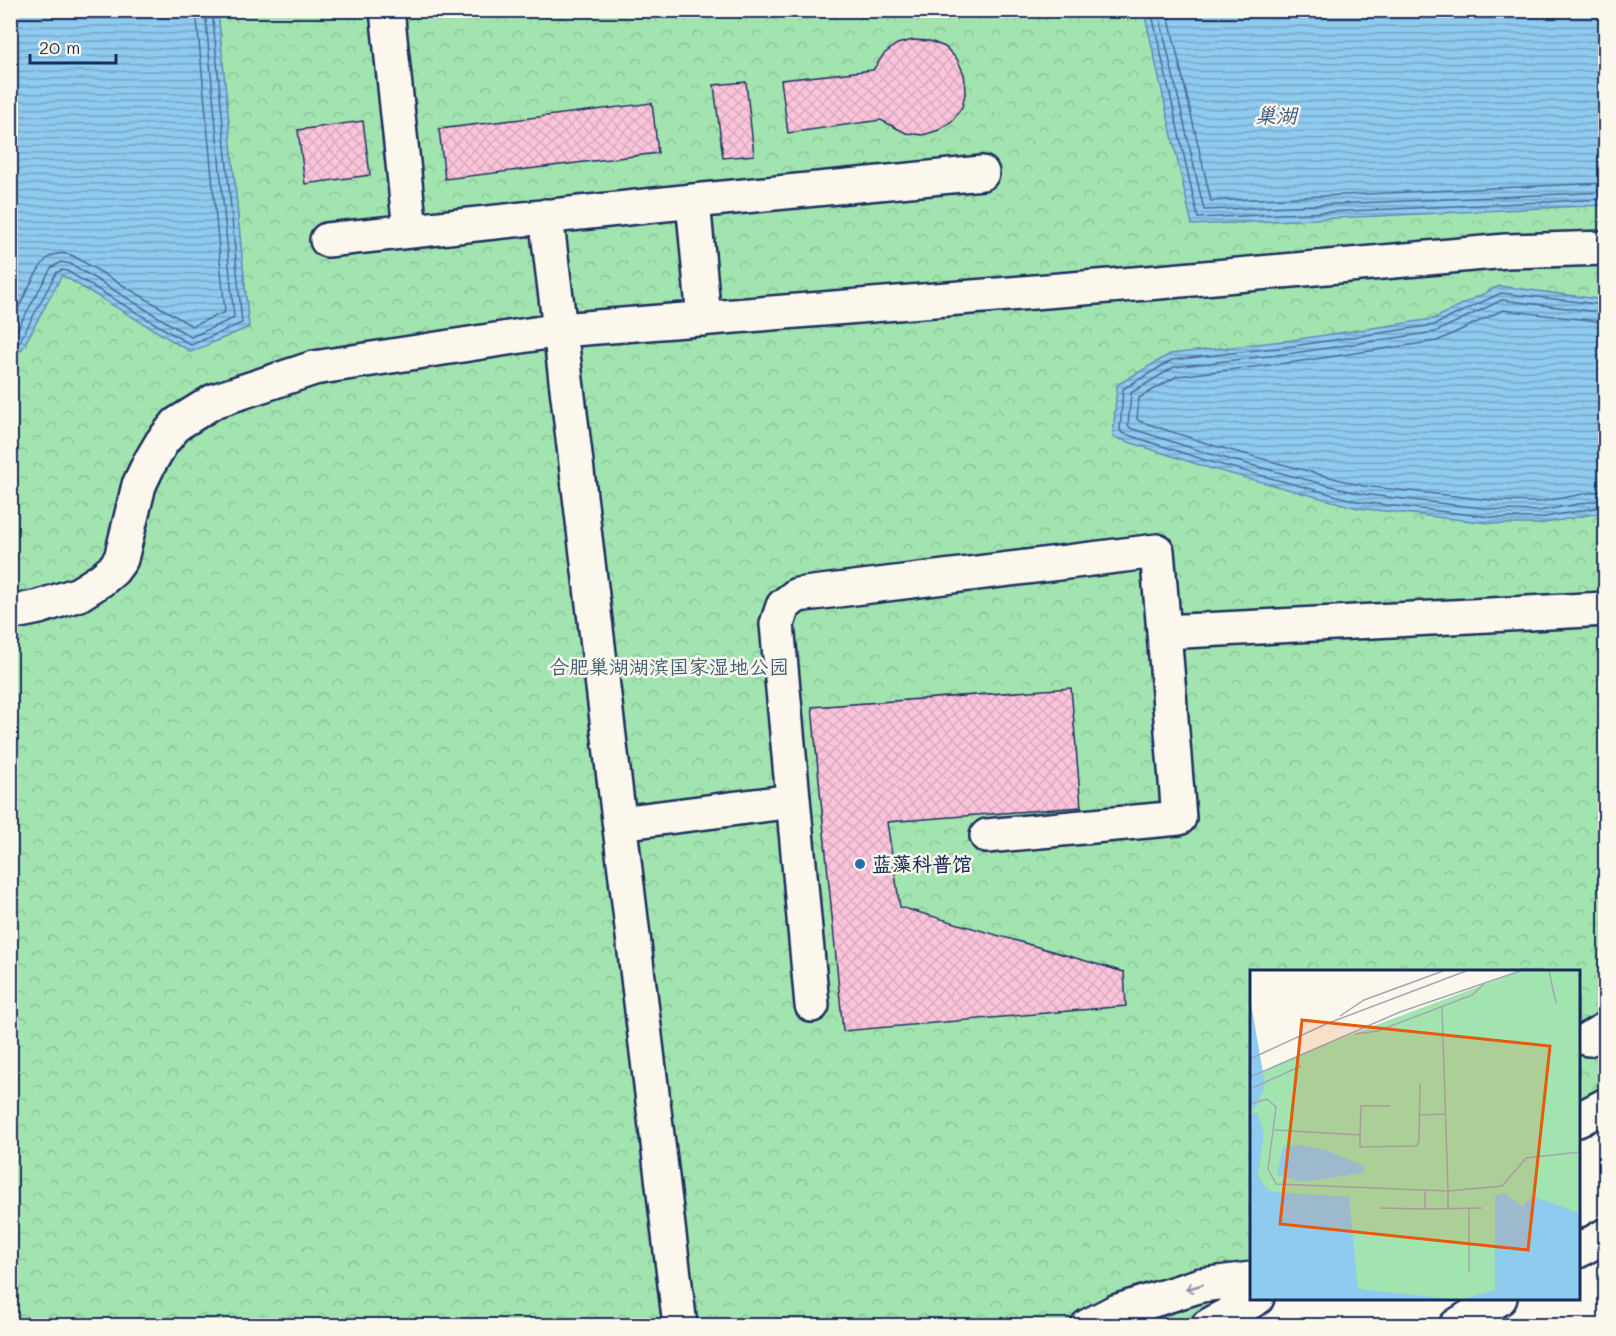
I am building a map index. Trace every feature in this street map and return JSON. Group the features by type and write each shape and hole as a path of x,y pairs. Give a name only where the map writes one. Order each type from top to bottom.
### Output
{"main road":[{"path":"387,10 410,230"},
{"path":"327,240 982,173"},
{"path":"693,201 704,319"},
{"path":"546,216 680,1326"},
{"path":"10,613 39,607 79,594 112,570 121,559 139,484 153,456 177,424 214,401 314,368 560,330 1147,284 1506,251 1605,248"},
{"path":"812,1005 777,624 783,606 797,595 1157,551 1179,818 987,836"},
{"path":"1164,632 1605,609"},
{"path":"620,823 793,801"},
{"path":"1580,1119 1605,1105"},
{"path":"1580,1250 1605,1235"},
{"path":"1089,1326 1115,1312 1202,1285 1250,1279"},
{"path":"1208,1326 1255,1300"},
{"path":"1456,1326 1498,1300"}],"green space":[{"name":"合肥巢湖湖滨国家湿地公园","path":"10,11 1605,11 1605,1105 1580,1119 1580,970 1250,970 1250,1299 1208,1325 11,1325"}],"water":[{"path":"11,10 218,11 249,327 191,352 62,275 21,351 11,349"},
{"name":"巢湖","path":"1144,11 1605,11 1605,205 1192,225"},
{"path":"1499,286 1605,300 1605,512 1540,524 1498,524 1358,508 1209,468 1113,437 1117,385 1170,354 1292,340 1433,319"}],"building":[{"path":"913,40 930,41 945,47 957,59 964,74 966,90 962,107 953,120 939,130 923,135 906,133 881,120 788,133 781,80 873,70 884,54 897,44"},
{"path":"746,82 754,155 723,158 714,85"},
{"path":"652,103 658,153 445,179 439,129"},
{"path":"363,121 370,175 305,184 298,130"},
{"name":"蓝藻科普馆","path":"1071,688 1081,807 887,822 900,907 1124,972 1126,1006 843,1031 812,707"}],"place":[{"name":"蓝藻科普馆","path":"860,864"}]}
